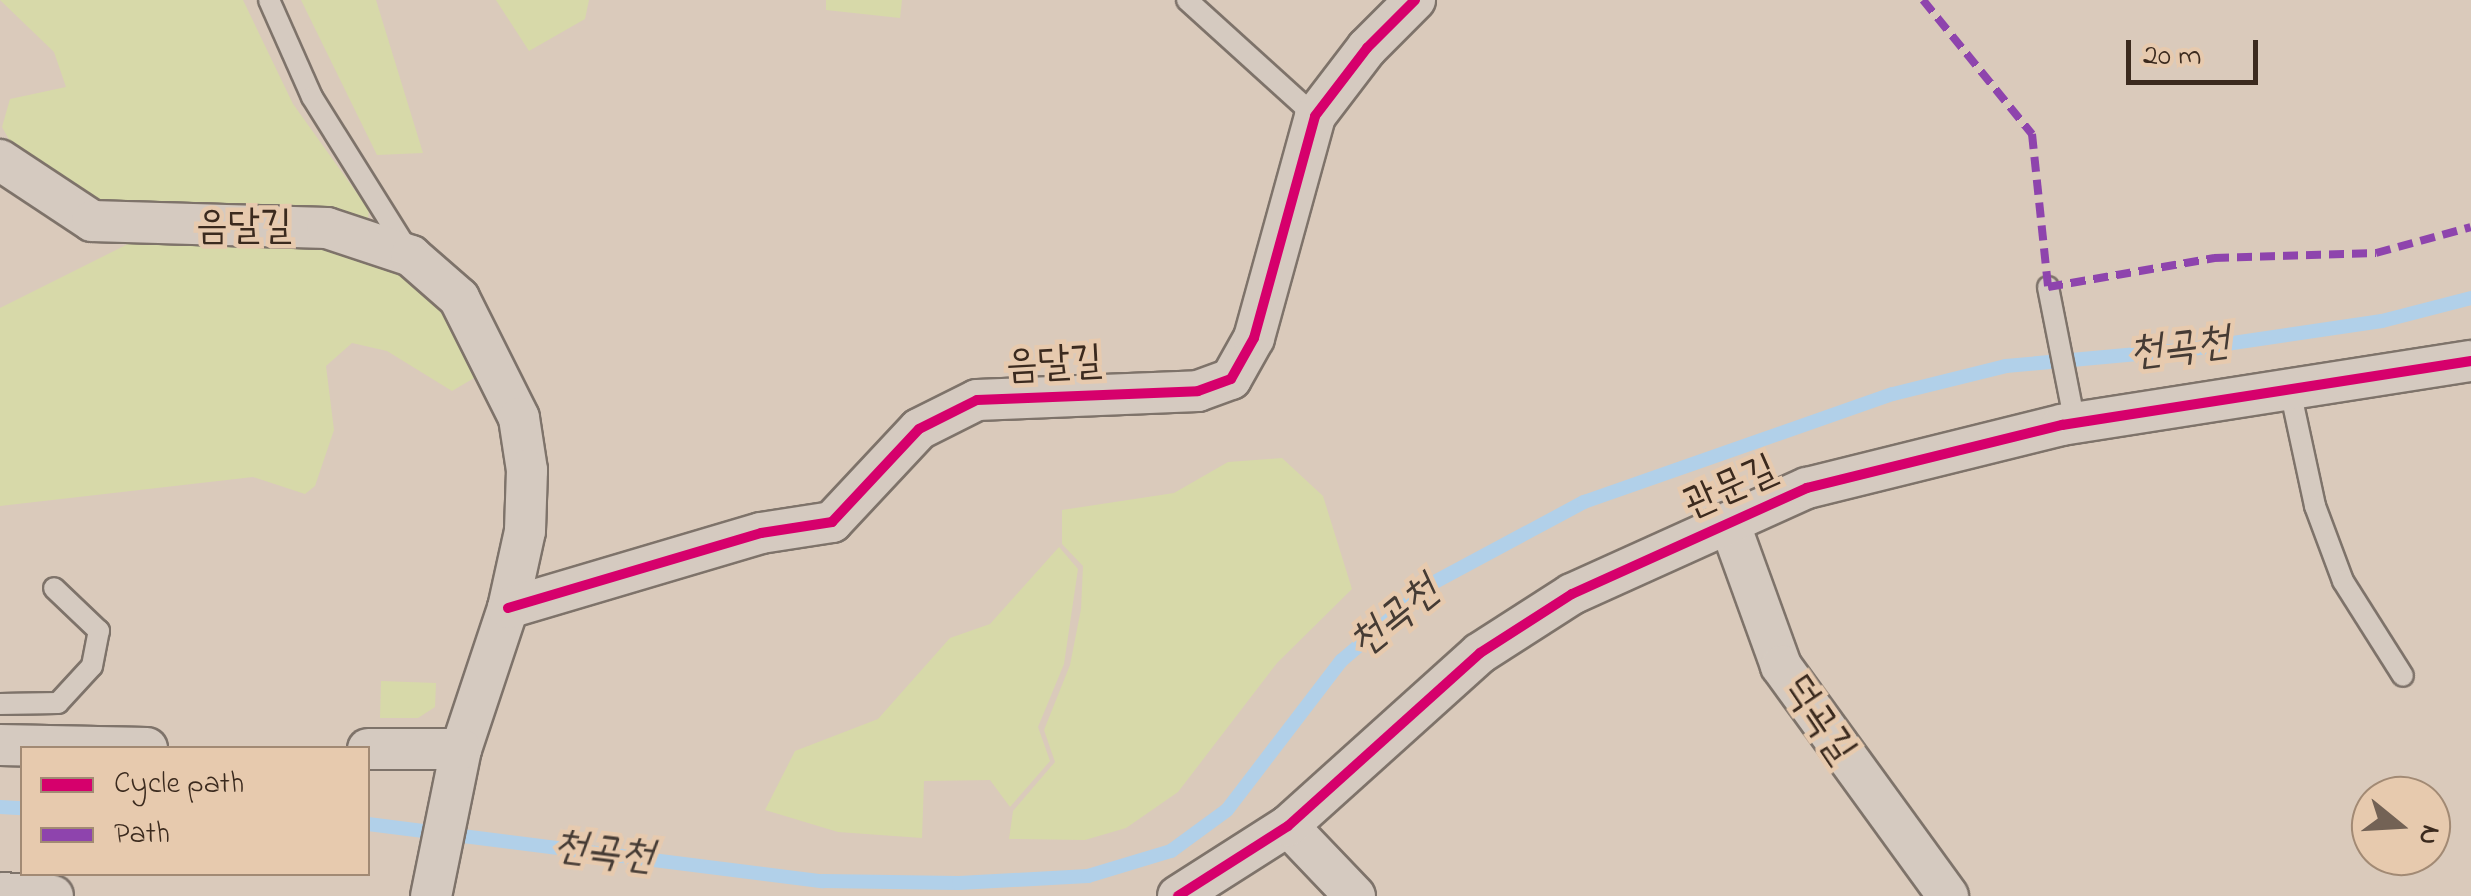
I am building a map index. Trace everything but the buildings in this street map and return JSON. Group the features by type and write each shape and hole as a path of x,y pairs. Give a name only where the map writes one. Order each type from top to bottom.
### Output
{"street":[{"name":"음달길","path":"508,608 760,533 832,522 919,430 977,400 1198,391 1231,379 1254,338 1316,116 1366,48 1414,0"},
{"name":"음달길","path":"0,160 92,221 327,228 411,256 460,298 519,418 527,470 525,531 508,608 457,763 432,888"},
{"name":"관문길","path":"1178,896 1288,826 1480,652 1572,594 1807,488 2073,416 2290,390 2471,361"},
{"name":"덕곡길","path":"1729,522 1781,666 1948,896"},
{"path":"0,745 49,746"},
{"path":"370,749 457,763"},
{"path":"1288,826 1355,896"},
{"path":"0,893 54,896"}],"lane":[{"path":"269,0 312,97 411,256"},
{"path":"1187,0 1316,116"},
{"path":"2049,293 2073,416"},
{"path":"2290,390 2316,506 2338,568 2362,620 2403,676"},
{"path":"0,704 58,703 92,666 99,631 54,588"}],"green space":[{"path":"0,0 243,0 293,104 369,210 367,227 94,207 12,145 2,127 10,99 66,87 54,52"},
{"path":"301,0 376,0 423,153 377,155"},
{"path":"496,0 589,0 585,19 529,51"},
{"path":"826,0 902,0 900,18 826,10"},
{"path":"138,239 326,239 430,283 486,371 452,391 387,351 352,343 326,366 334,430 315,486 305,494 253,477 0,506 0,308"},
{"path":"1282,458 1323,496 1352,589 1277,663 1178,792 1126,828 1085,840 1009,839 1013,811 1055,762 1044,730 1070,665 1081,609 1083,566 1062,544 1062,510 1174,493 1228,462"},
{"path":"1059,547 1078,569 1064,664 1038,727 1050,761 1010,807 990,780 924,781 922,838 838,832 765,810 795,751 878,719 950,638 990,624"},
{"path":"381,681 436,683 435,707 418,718 380,718"}],"waterway":[{"name":"천곡천","path":"370,824 822,881 959,883 1088,876 1171,851 1227,810 1341,661 1431,584 1584,502 1893,394 2006,366 2192,349 2382,321 2471,298"},
{"name":"천곡천","path":"0,807 20,808"}],"marked path":[{"path":"1923,0 2032,134 2048,287 2214,258 2376,253 2471,227"}],"cycle path":[{"path":"508,608 761,533 832,522 919,429 977,400 1198,391 1231,379 1254,338 1315,116 1367,48 1415,0"},
{"path":"1178,896 1288,826 1480,653 1572,594 1807,488 2062,425 2471,361"}]}
